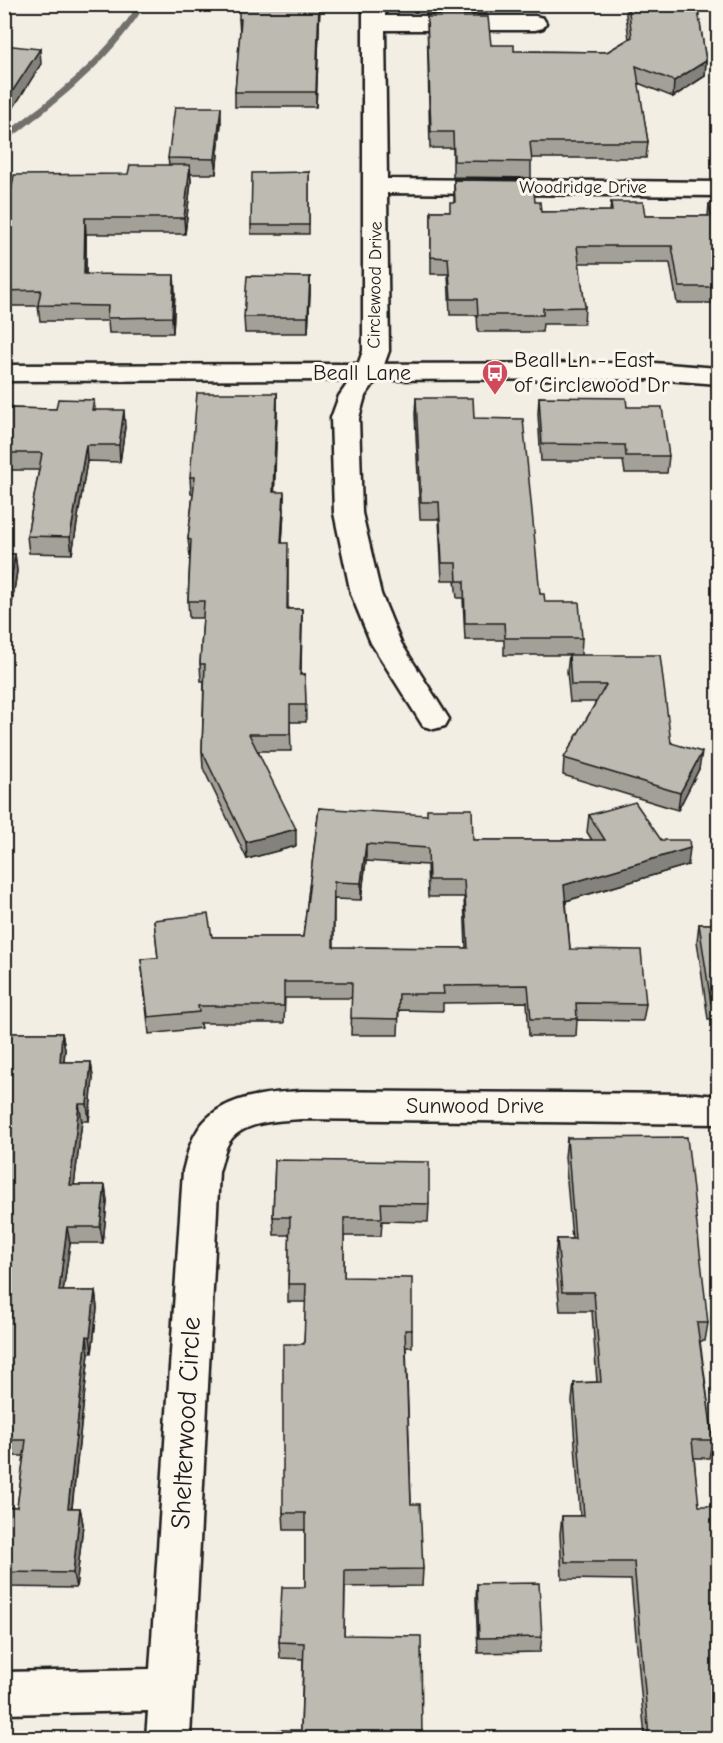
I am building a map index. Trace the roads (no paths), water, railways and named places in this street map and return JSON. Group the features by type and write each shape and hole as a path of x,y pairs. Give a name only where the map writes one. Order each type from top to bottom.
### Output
{"street":[{"path":"374,14 535,23"},
{"name":"Circlewood Drive","path":"374,14 376,351 368,373 352,396 345,418 348,513 366,594 386,643 434,719"},
{"name":"Woodridge Drive","path":"376,186 718,189"},
{"name":"Beall Lane","path":"4,373 654,371 718,376"},
{"name":"Sunwood Drive","path":"233,1117 266,1107 301,1105 718,1110"},
{"name":"Shelterwood Circle","path":"168,1738 201,1171 210,1140 233,1117"},
{"path":"4,1693 171,1690"}],"waterway":[{"path":"4,139 62,94 98,62 129,25 142,4"}],"place":[{"name":"Beall Ln - East of Circlewood Dr","path":"495,396"}]}
